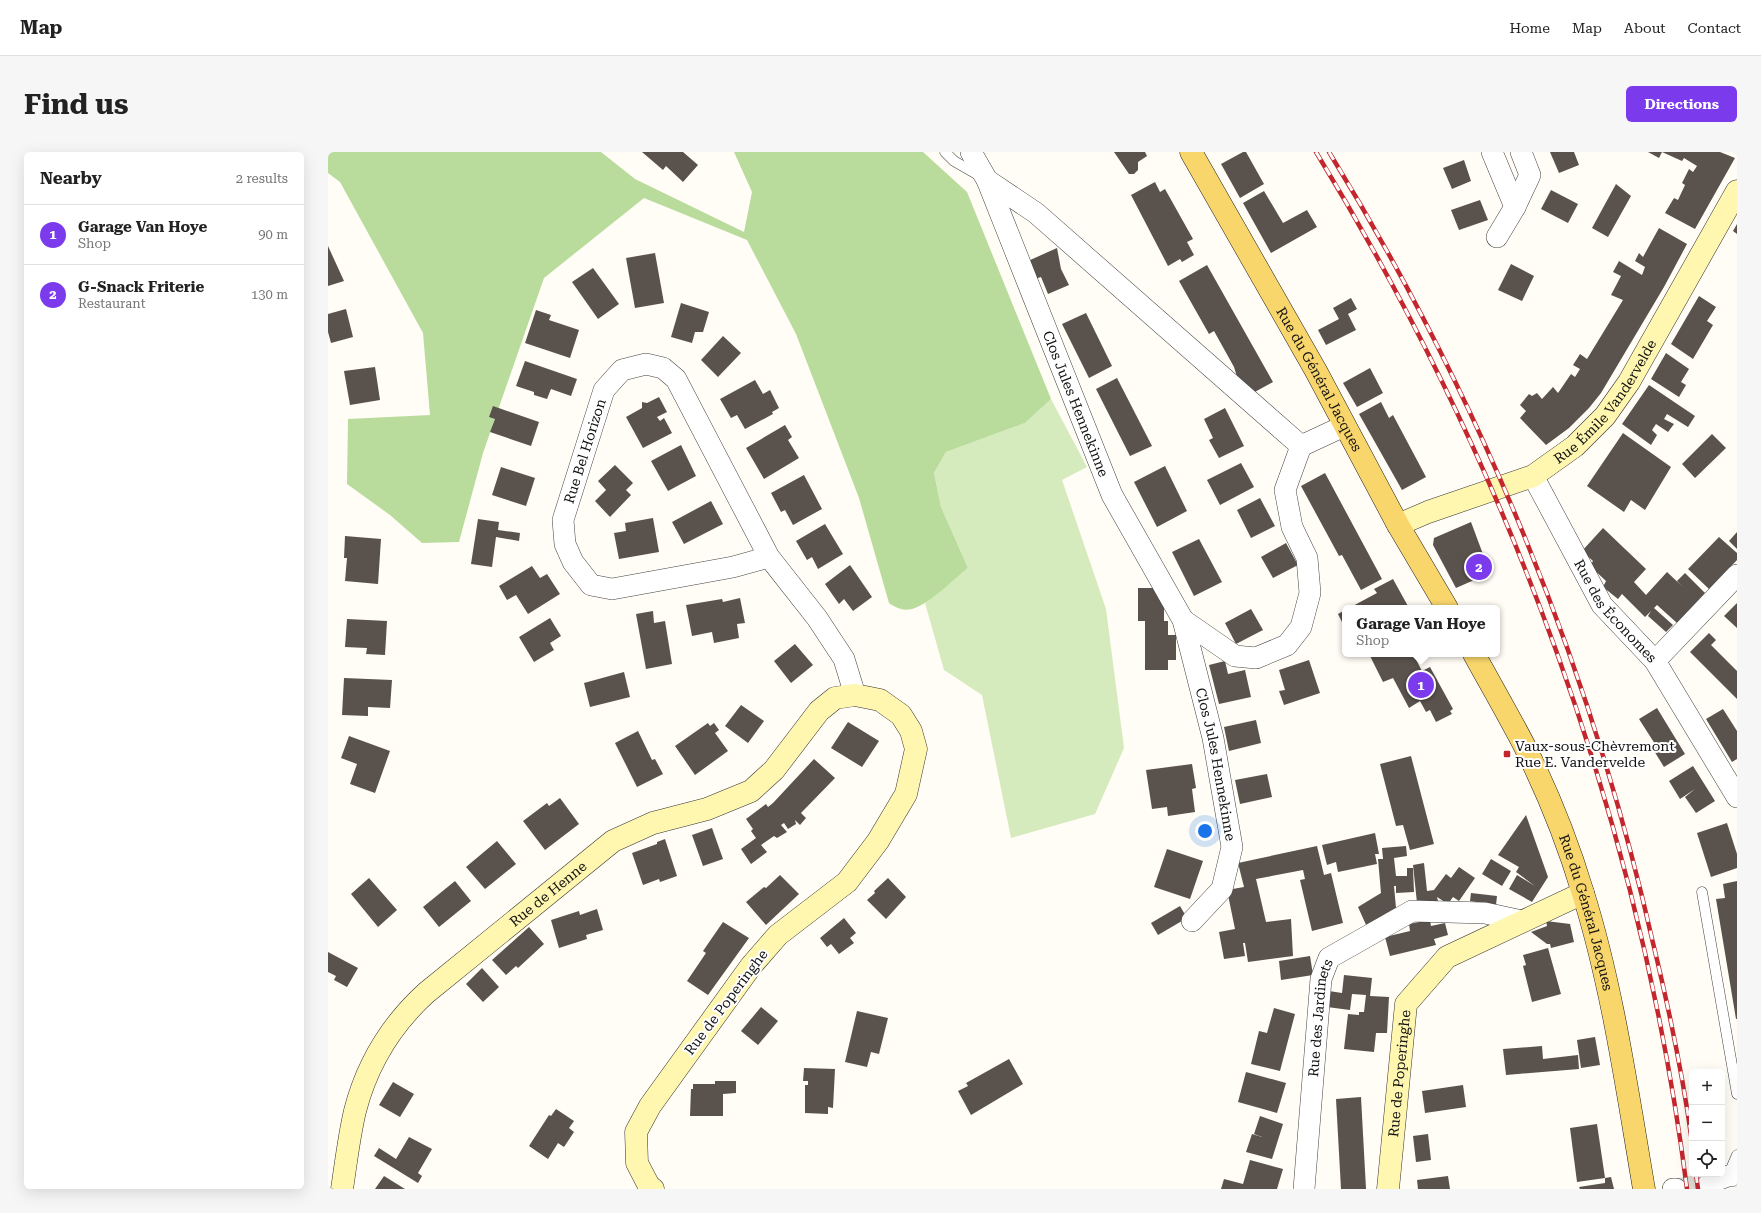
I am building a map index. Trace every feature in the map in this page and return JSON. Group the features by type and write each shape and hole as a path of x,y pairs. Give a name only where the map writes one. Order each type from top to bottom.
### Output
{"main road":[{"name":"Rue du Général Jacques","path":"1190,152 1316,371 1398,525 1445,605"},
{"name":"Rue du Général Jacques","path":"1476,657 1525,748 1550,803 1584,893 1602,962 1619,1046 1644,1189"}],"street":[{"name":"Clos Jules Hennekinne","path":"971,152 987,180 1112,495 1183,620 1213,738 1232,847 1222,889 1192,921"},
{"path":"1492,152 1515,207"},
{"path":"1498,237 1515,207 1530,175 1521,152"},
{"name":"Clos Jules Hennekinne","path":"987,180 1036,213 1301,446 1285,490 1292,527 1308,558 1310,593 1301,628 1287,645 1256,658 1235,656 1183,620"},
{"name":"Rue Émile Vandervelde","path":"1398,525 1428,512 1533,476 1575,446 1606,416 1629,382 1737,191"},
{"name":"Rue Bel Horizon","path":"769,557 734,567 612,589 591,585 573,562 565,544 563,520 604,390 622,370 646,364 663,368 676,380 769,557 817,618 844,659 855,695"},
{"path":"1301,446 1344,426"},
{"name":"Rue des Économes","path":"1533,476 1602,605 1655,661 1737,575"},
{"path":"1655,661 1737,797"},
{"name":"Rue de Henne","path":"342,1189 355,1111 368,1072 389,1033 409,1008 613,841 653,823 707,810 751,791 774,770 819,711 835,698 855,695"},
{"name":"Rue de Poperinghe","path":"653,1189 649,1186 637,1163 636,1132 650,1106 751,966 778,935 847,882 878,841 906,794 916,749 911,731 901,716 880,700 855,695"},
{"name":"Rue de Poperinghe","path":"1388,1189 1406,1004 1447,956 1584,893"},
{"name":"Rue des Jardinets","path":"1304,1189 1321,979 1329,958 1412,911 1485,913 1522,921"}],"lane":[{"path":"945,152 954,161 987,180"},
{"path":"1702,892 1737,1094"},
{"path":"1725,1178 1737,1155"}],"green space":[{"path":"328,152 601,152 635,179 744,232 752,192 734,152 923,152 967,192 1051,399 1025,423 946,452 934,473 941,507 968,568 933,597 918,607 906,610 900,609 889,603 859,498 796,334 747,240 644,198 544,278 483,453 459,542 422,543 390,515 347,484 348,419 430,415 423,333 340,182 328,173"},
{"path":"1051,399 1087,467 1062,480 1106,609 1124,748 1095,814 1011,838 982,695 944,670 925,603 968,568 941,507 934,473 946,452 1025,423"}],"building":[{"path":"642,152 683,152 698,165 683,182 666,166 663,170"},
{"path":"1114,152 1145,152 1147,156 1138,162 1138,170 1134,174 1129,174"},
{"path":"1243,152 1246,152 1264,184 1240,198 1221,164"},
{"path":"1550,152 1574,152 1579,165 1559,173"},
{"path":"1648,152 1662,152 1659,158"},
{"path":"1662,152 1720,152 1735,158 1695,229 1665,213 1674,198 1678,200 1685,185 1682,183 1689,169 1693,172 1697,166 1684,158 1682,161"},
{"path":"1464,160 1471,181 1452,189 1443,168"},
{"path":"1155,182 1160,192 1165,189 1193,239 1187,242 1194,255 1182,262 1180,259 1168,266 1131,195"},
{"path":"1616,184 1631,196 1608,237 1592,228"},
{"path":"1551,190 1578,204 1568,223 1541,209"},
{"path":"1264,191 1283,223 1307,210 1317,227 1271,253 1243,203"},
{"path":"1480,200 1488,220 1459,230 1451,210"},
{"path":"1737,224 1737,234 1733,231"},
{"path":"1659,228 1687,244 1664,287 1601,393 1589,408 1569,428 1546,445 1520,418 1526,411 1520,405 1529,394 1532,396 1537,393 1542,399 1553,387 1558,393 1571,374 1575,377 1580,369 1573,365 1580,354 1587,359 1623,300 1611,295 1621,276 1613,272 1619,261 1642,275 1645,267 1635,261 1639,253 1643,257"},
{"path":"328,246 344,281 328,286"},
{"path":"1057,248 1061,269 1069,285 1048,294 1041,277 1035,279 1028,261"},
{"path":"655,253 664,303 635,308 626,258"},
{"path":"1511,264 1534,276 1522,301 1498,290"},
{"path":"1207,265 1273,382 1253,393 1238,380 1234,367 1214,331 1209,334 1179,281"},
{"path":"593,268 619,304 598,319 572,282"},
{"path":"1699,296 1716,307 1707,321 1713,325 1693,359 1671,344"},
{"path":"1351,298 1357,309 1348,314 1356,330 1326,345 1318,330 1339,319 1333,308"},
{"path":"681,303 709,312 703,332 695,332 692,343 671,337"},
{"path":"346,309 353,337 331,343 328,332 328,314"},
{"path":"536,310 551,315 549,320 579,330 570,358 525,343"},
{"path":"1086,313 1112,366 1089,378 1062,324"},
{"path":"723,336 741,353 718,377 701,360"},
{"path":"1666,353 1689,369 1681,382 1686,385 1679,397 1651,379"},
{"path":"525,361 577,379 571,396 551,389 547,399 534,395 534,392 516,386"},
{"path":"375,367 380,400 350,405 344,371"},
{"path":"1370,368 1383,393 1357,407 1343,383"},
{"path":"1117,378 1152,446 1130,456 1096,389"},
{"path":"755,380 763,394 770,390 779,408 772,412 773,414 745,429 737,415 731,418 720,399"},
{"path":"1649,385 1695,416 1688,427 1667,414 1664,419 1674,424 1668,432 1656,424 1652,430 1657,435 1651,445 1622,424"},
{"path":"659,397 667,412 657,417 660,421 664,418 672,433 643,448 626,417 642,408 642,402 647,403"},
{"path":"1381,402 1389,418 1393,415 1426,477 1402,490 1359,414"},
{"path":"493,406 539,422 531,446 490,432 495,419 489,417"},
{"path":"1225,408 1244,446 1219,458 1209,440 1213,438 1204,419"},
{"path":"785,425 792,437 788,440 799,458 764,479 746,448"},
{"path":"1623,433 1671,467 1645,510 1631,500 1624,512 1587,486"},
{"path":"1712,434 1726,448 1695,478 1682,464"},
{"path":"681,445 696,476 668,491 651,461"},
{"path":"1241,463 1254,487 1220,505 1207,480"},
{"path":"615,465 633,483 626,490 631,495 610,517 595,501 606,490 598,481"},
{"path":"1165,466 1187,511 1157,527 1134,482"},
{"path":"501,467 535,478 526,506 492,495"},
{"path":"1325,473 1382,579 1361,590 1342,555 1339,556 1301,486"},
{"path":"804,475 822,509 793,525 785,510 781,512 771,493"},
{"path":"1260,498 1275,526 1251,538 1237,510"},
{"path":"711,501 723,524 684,544 672,522"},
{"path":"653,518 659,552 619,559 614,533 626,531 625,523"},
{"path":"478,519 499,522 498,530 520,533 519,541 496,537 492,567 471,564"},
{"path":"1471,522 1490,573 1456,588 1433,545 1434,538"},
{"path":"825,524 843,554 818,569 812,557 807,560 796,541"},
{"path":"1603,528 1646,569 1634,582 1646,595 1667,572 1684,588 1677,581 1685,573 1705,593 1677,623 1657,605 1654,608 1673,625 1666,632 1648,616 1651,611 1645,617 1622,594 1618,599 1603,587 1606,581 1590,566 1593,561 1582,551"},
{"path":"1737,532 1737,549 1729,541"},
{"path":"345,536 381,539 378,584 345,581 347,558 344,558"},
{"path":"1719,537 1737,553 1737,560 1709,589 1688,569"},
{"path":"1199,539 1222,582 1194,596 1172,552"},
{"path":"1286,543 1298,565 1273,578 1261,557"},
{"path":"850,565 872,597 853,611 844,599 839,604 825,584"},
{"path":"532,566 540,578 547,574 560,594 528,614 516,595 507,600 499,586"},
{"path":"1393,579 1407,605 1355,605 1377,593 1374,589"},
{"path":"1138,588 1158,588 1158,599 1164,599 1164,621 1168,621 1168,635 1176,635 1176,660 1168,660 1168,670 1145,670 1145,621 1138,621"},
{"path":"740,598 745,623 737,624 739,638 714,643 712,632 692,636 686,605 722,599 723,602"},
{"path":"1737,603 1737,628 1724,616"},
{"path":"1251,609 1263,630 1236,644 1225,623"},
{"path":"653,611 654,623 665,621 672,664 646,669 636,614"},
{"path":"1342,612 1342,622 1338,614"},
{"path":"550,618 561,636 550,643 554,650 534,662 519,637"},
{"path":"347,619 387,621 385,655 366,654 367,648 345,647"},
{"path":"1709,633 1716,640 1711,645 1737,671 1737,699 1690,652"},
{"path":"795,644 813,665 791,683 774,661"},
{"path":"1370,657 1415,657 1422,671 1430,667 1453,709 1450,711 1452,714 1436,722 1430,710 1426,712 1420,701 1409,708 1393,678 1383,682"},
{"path":"1309,660 1320,693 1284,705 1279,691 1285,690 1279,670"},
{"path":"1225,661 1228,674 1245,670 1251,697 1219,704 1209,665"},
{"path":"624,672 630,697 590,707 584,683"},
{"path":"344,678 392,680 390,708 368,707 368,716 342,715"},
{"path":"741,705 764,721 748,743 725,726"},
{"path":"1657,708 1685,754 1664,767 1651,746 1655,744 1639,719"},
{"path":"1723,709 1737,731 1737,759 1732,762 1706,719"},
{"path":"1256,720 1261,743 1229,751 1224,727"},
{"path":"848,722 879,741 862,767 831,748"},
{"path":"708,723 710,726 714,723 719,730 715,733 728,751 695,775 675,746"},
{"path":"638,731 652,760 655,759 663,774 637,787 615,743"},
{"path":"349,736 390,751 375,793 350,784 357,764 341,758"},
{"path":"1411,756 1434,844 1410,850 1403,825 1396,826 1380,764"},
{"path":"814,759 835,778 801,813 806,818 800,825 795,820 796,824 788,829 784,823 781,825 787,832 777,838 774,836 761,845 767,852 751,864 741,849 756,838 751,831 753,829 746,819 766,804 768,807 773,803"},
{"path":"1192,764 1196,788 1192,789 1195,812 1168,816 1167,807 1152,809 1146,770"},
{"path":"1693,766 1715,801 1696,813 1685,797 1695,789 1680,799 1669,781"},
{"path":"1267,774 1272,797 1240,804 1235,780"},
{"path":"560,798 579,824 545,850 523,821 547,803 549,806"},
{"path":"1526,815 1548,877 1532,902 1509,889 1517,875 1535,886 1516,872 1519,867 1498,855"},
{"path":"1727,823 1737,854 1737,868 1711,877 1697,833"},
{"path":"712,828 723,859 703,866 692,835"},
{"path":"1375,833 1379,854 1375,854 1377,864 1338,872 1336,862 1327,865 1322,845"},
{"path":"665,839 677,876 660,882 659,879 643,885 632,853 657,844 657,842"},
{"path":"497,841 516,864 485,889 466,867"},
{"path":"1317,846 1324,875 1331,873 1343,923 1312,931 1300,880 1305,879 1303,870 1256,879 1266,922 1291,919 1293,956 1248,962 1245,943 1243,943 1245,956 1224,959 1219,932 1235,929 1227,890 1244,887 1238,863"},
{"path":"1406,846 1407,856 1394,858 1396,876 1407,876 1407,868 1413,868 1414,892 1396,893 1396,886 1394,886 1396,908 1385,914 1386,917 1367,927 1358,907 1381,893 1378,859 1383,859 1382,848"},
{"path":"1167,849 1203,861 1190,899 1154,887"},
{"path":"1491,859 1511,871 1502,886 1482,874"},
{"path":"1424,863 1427,891 1434,890 1446,874 1451,878 1459,867 1475,878 1459,901 1453,897 1448,904 1437,897 1438,901 1417,903 1413,865"},
{"path":"780,875 799,894 766,925 746,902 764,887 766,888"},
{"path":"369,878 397,910 378,927 351,894"},
{"path":"888,878 906,897 886,919 867,900"},
{"path":"455,881 471,901 439,927 423,907"},
{"path":"1737,881 1736,1019 1716,899 1725,898 1723,884"},
{"path":"1471,893 1497,896 1496,905 1470,901"},
{"path":"1180,906 1187,918 1158,935 1151,923"},
{"path":"597,909 603,930 586,935 587,939 559,948 551,920 579,911 580,915"},
{"path":"844,918 856,933 850,938 854,943 839,954 831,944 827,947 820,938"},
{"path":"1430,920 1431,926 1445,923 1448,935 1434,939 1436,945 1390,956 1385,937 1410,931 1409,924"},
{"path":"1546,921 1570,924 1574,942 1551,948 1550,944 1547,944 1531,932 1547,926"},
{"path":"723,922 749,938 708,995 687,981 706,953 703,951"},
{"path":"529,927 544,944 518,968 516,966 506,975 492,960"},
{"path":"1548,948 1561,994 1532,1002 1523,966 1526,965 1523,955"},
{"path":"328,952 358,968 347,987 334,980 336,976 328,972"},
{"path":"1310,956 1313,975 1281,980 1279,961"},
{"path":"482,968 499,987 483,1002 466,984"},
{"path":"1344,975 1372,978 1370,996 1389,997 1387,1033 1376,1033 1374,1052 1344,1049 1348,1014 1359,1015 1359,1012 1364,1012 1366,995 1352,994 1350,1010 1327,1007 1329,991 1342,993"},
{"path":"761,1007 778,1021 758,1045 741,1031"},
{"path":"1274,1008 1295,1014 1280,1071 1251,1064 1259,1031 1267,1033"},
{"path":"857,1011 888,1018 879,1054 871,1052 867,1067 845,1062"},
{"path":"1595,1037 1600,1065 1581,1068 1577,1040"},
{"path":"1542,1046 1543,1059 1578,1055 1579,1069 1506,1075 1503,1049"},
{"path":"1009,1059 1023,1084 971,1115 958,1091 968,1086 966,1083"},
{"path":"804,1068 835,1069 833,1108 828,1107 828,1114 805,1113 805,1085 808,1085 808,1081 803,1081"},
{"path":"1246,1072 1286,1083 1277,1113 1238,1102"},
{"path":"715,1081 736,1081 736,1093 723,1094 723,1116 690,1116 691,1089 693,1089 693,1084 715,1084"},
{"path":"393,1082 414,1094 400,1117 379,1105"},
{"path":"1463,1085 1466,1107 1425,1113 1422,1091"},
{"path":"1361,1097 1366,1189 1341,1189 1336,1099"},
{"path":"556,1109 574,1121 569,1128 574,1132 564,1147 558,1143 548,1159 529,1146 549,1115 551,1116"},
{"path":"1260,1116 1283,1124 1272,1159 1246,1152 1252,1134 1262,1137 1254,1134"},
{"path":"1597,1124 1605,1178 1577,1182 1570,1128"},
{"path":"1428,1134 1431,1160 1416,1162 1413,1136"},
{"path":"409,1137 432,1149 418,1173 422,1176 418,1183 374,1156 379,1148 396,1159"},
{"path":"1250,1160 1283,1169 1277,1189 1221,1189 1224,1179 1243,1184"},
{"path":"384,1176 405,1189 375,1189"},
{"path":"1448,1176 1450,1189 1418,1189 1417,1180"},
{"path":"1611,1177 1614,1189 1580,1189 1579,1187 1605,1183 1605,1178"}],"tunnel":[{"path":"1676,1189 1709,1183"}],"railway":[{"path":"1316,152 1385,272 1449,396 1506,522 1556,651 1600,782 1636,916 1665,1052 1687,1189"},
{"path":"1329,152 1383,245 1434,339 1481,436 1524,534 1562,634 1597,736 1627,839 1670,1018 1680,1067 1692,1141"},
{"path":"1696,1177 1698,1189"}],"place":[{"name":"G-Snack Friterie","path":"1479,567"},
{"name":"Garage Van Hoye","path":"1421,685"},
{"name":"Vaux-sous-Chèvremont Rue E. Vandervelde","path":"1507,754"}]}
